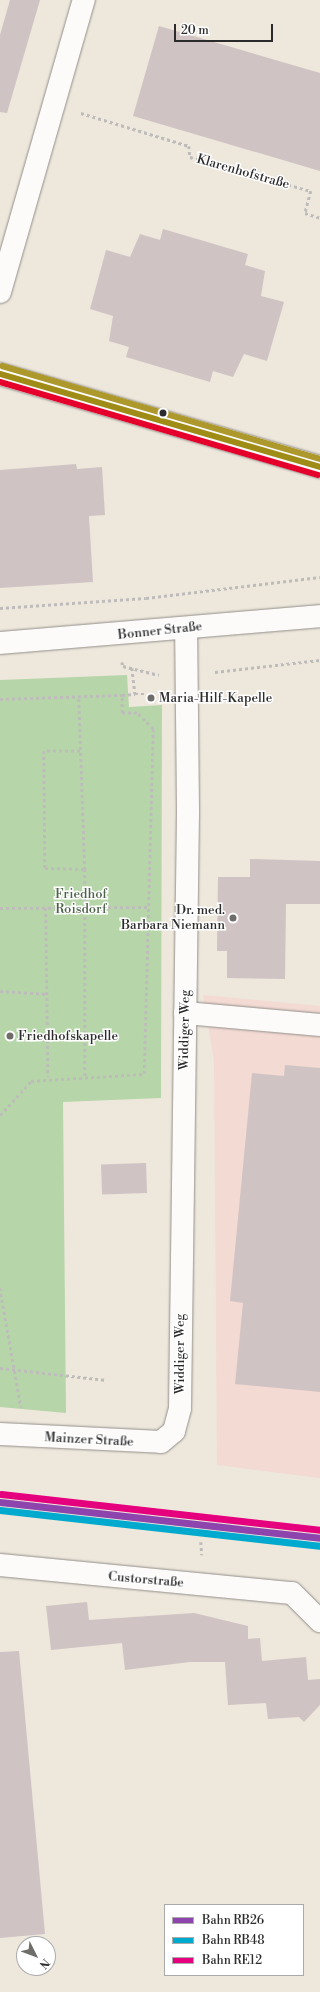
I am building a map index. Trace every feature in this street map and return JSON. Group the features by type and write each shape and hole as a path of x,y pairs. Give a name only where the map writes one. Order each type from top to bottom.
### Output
{"street":[{"path":"0,292 56,105 84,0"},
{"path":"0,374 320,467"},
{"name":"Bonner Straße","path":"0,644 320,616"},
{"name":"Widdiger Weg","path":"174,1431 180,1408 186,1013 188,675 186,628"},
{"path":"186,1013 320,1025"},
{"name":"Mainzer Straße","path":"0,1434 161,1442 174,1431"},
{"name":"Custorstraße","path":"0,1565 292,1593 320,1621"}],"path":[{"name":"Klarenhofstraße","path":"56,105 189,146 190,157 311,191 305,213 320,218"},
{"path":"0,608 146,598 320,577"},
{"path":"188,675 320,660"},
{"path":"132,668 135,694"},
{"path":"0,699 79,699 144,694"},
{"path":"0,1115 31,1081 48,1078 144,1074 153,729 137,714 122,712 122,695"},
{"path":"79,699 85,869 85,1077"},
{"path":"80,751 44,751 45,868 85,869"},
{"path":"0,908 84,910 149,907"},
{"path":"46,908 48,1078"},
{"path":"0,991 47,994"},
{"path":"0,1288 1,1301 14,1370 22,1436"},
{"path":"0,1368 106,1380"}],"shaded area":[{"path":"203,995 320,1006 320,1478 217,1465 214,1061"}],"green space":[{"name":"Friedhof Roisdorf","path":"127,675 129,707 162,705 161,1098 63,1102 66,1413 0,1407 0,680"}],"building":[{"path":"10,0 40,0 7,113 0,112 0,35"},
{"path":"159,26 320,73 320,171 133,116"},
{"path":"163,229 248,254 245,265 265,271 261,296 284,302 267,361 244,354 233,377 213,371 210,382 126,357 129,347 109,341 113,316 90,309 106,250 130,257 140,234 160,240"},
{"path":"76,464 77,469 102,467 105,515 89,516 93,582 0,588 0,470"},
{"path":"250,859 320,861 320,904 286,904 285,979 227,978 227,951 217,951 218,877 250,877"},
{"path":"285,1065 320,1068 320,1392 235,1384 243,1303 230,1301 252,1073 284,1076"},
{"path":"146,1163 147,1193 102,1195 101,1165"},
{"path":"87,1602 89,1620 194,1613 248,1626 248,1639 260,1638 262,1661 306,1657 308,1680 320,1679 320,1705 304,1722 299,1717 268,1719 266,1703 228,1705 225,1662 190,1662 125,1670 122,1643 51,1650 46,1606"},
{"path":"19,1651 45,1934 0,1938 0,1652"}],"rail line":[{"name":"RE12","path":"1,1494 320,1530"},
{"name":"RB26","path":"0,1502 320,1538"},
{"name":"RB48","path":"0,1510 319,1546"}],"transit line":[{"path":"2,366 320,459"},
{"path":"0,374 320,467"},
{"path":"0,382 318,475"}],"place":[{"name":"Maria-Hilf-Kapelle","path":"151,698"},
{"name":"Dr. med. Barbara Niemann","path":"233,918"},
{"name":"Friedhofskapelle","path":"10,1036"}]}
